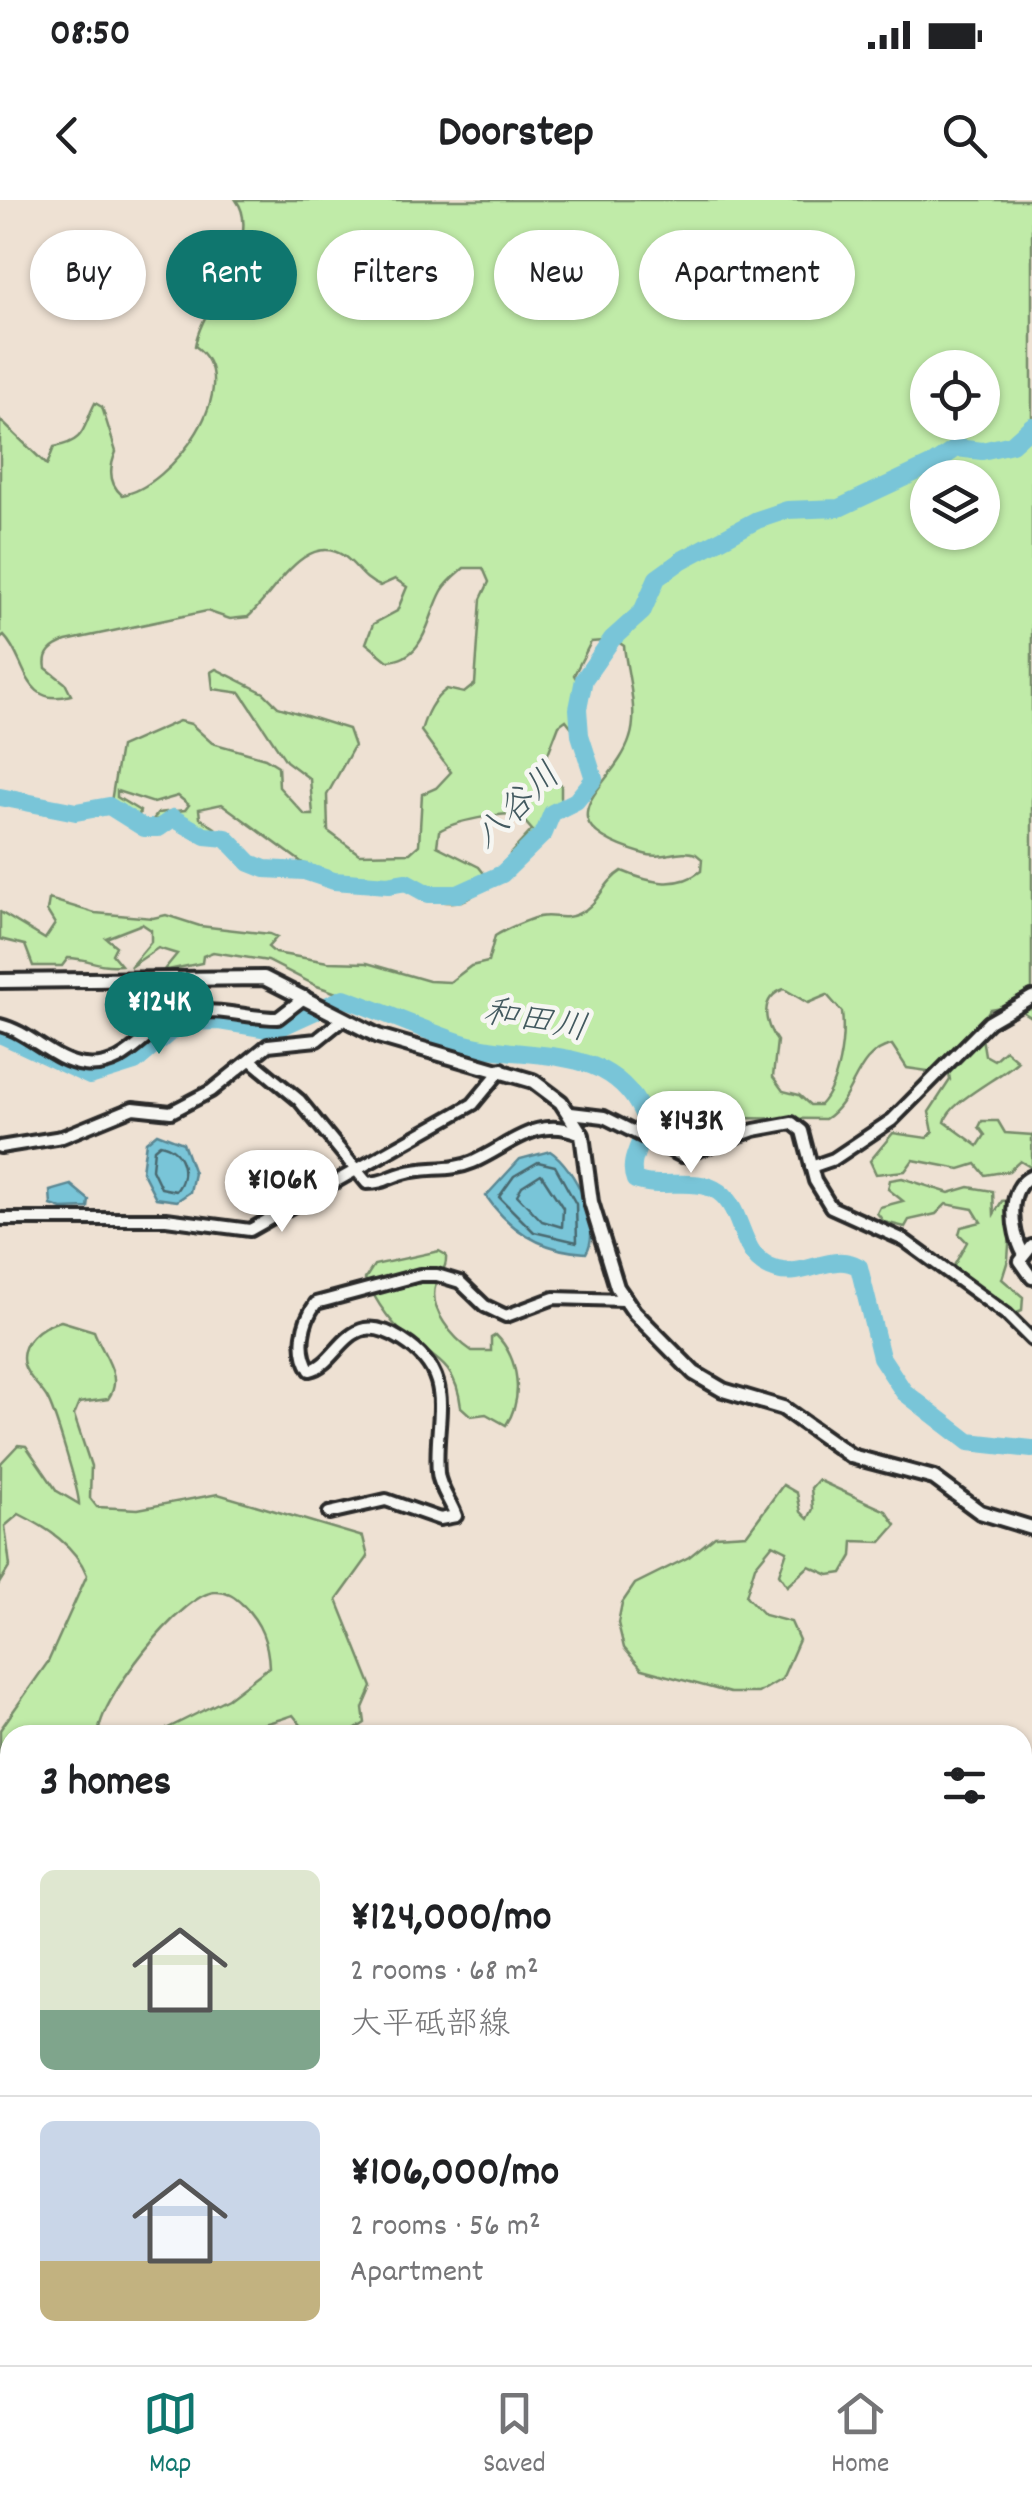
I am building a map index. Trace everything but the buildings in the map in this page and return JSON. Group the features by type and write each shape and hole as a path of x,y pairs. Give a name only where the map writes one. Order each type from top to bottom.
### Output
{"main road":[{"path":"0,982 252,977 277,982 342,1019 396,1042 502,1069 550,1091 571,1113 582,1134 602,1246 624,1300 708,1383 784,1408 868,1464 934,1478 980,1512 1032,1528"}],"street":[{"path":"811,1167 834,1159 892,1120 990,1022 1032,996"},
{"path":"0,1025 21,1031 74,1063 99,1065 138,1048 161,1024 182,1015 224,1010 278,1018 305,997"},
{"path":"0,1147 62,1136 132,1108 171,1112 211,1091 268,1045 318,1040 342,1019"},
{"path":"252,1060 300,1100 368,1183 386,1184 402,1173 453,1169 478,1160 526,1130 566,1127 582,1134"},
{"path":"0,1219 166,1219 250,1230 473,1104 486,1095 502,1069"},
{"path":"571,1113 604,1117 682,1156 786,1121 802,1131 822,1196 831,1207 904,1240 1008,1315 1032,1340"},
{"path":"1032,1176 1020,1181 1015,1192 1014,1231 1027,1250 1022,1269 1032,1278"},
{"path":"329,1513 386,1500 440,1519 456,1516 438,1479 442,1399 429,1364 394,1335 364,1329 310,1370 302,1346 306,1316 316,1303 420,1275 460,1282 485,1306 506,1316 554,1298 624,1300"}],"green space":[{"path":"236,200 1032,200 1032,1018 1012,1005 990,1009 980,1026 985,1055 994,1060 1005,1050 1018,1061 955,1106 945,1122 978,1146 985,1135 979,1127 982,1121 998,1121 1005,1133 1032,1135 1032,1168 1020,1161 1009,1171 985,1175 976,1164 960,1169 913,1160 905,1171 876,1174 870,1161 893,1133 927,1138 933,1132 929,1112 950,1080 949,1074 907,1068 892,1045 869,1057 843,1101 825,1119 719,1118 712,1125 716,1138 682,1151 674,1148 675,1137 648,1135 659,1128 620,1075 572,1052 515,1050 470,1041 317,986 268,961 213,952 203,956 202,963 163,971 177,954 158,948 130,967 151,942 151,930 142,924 106,938 116,946 112,954 121,965 68,958 62,966 33,966 25,945 0,939 0,912 45,939 55,924 47,911 49,899 95,913 153,918 166,915 200,926 270,934 277,937 268,947 275,953 328,962 367,963 429,981 450,982 471,966 488,962 495,936 539,917 578,914 622,871 672,882 701,871 702,859 696,854 644,854 611,842 593,829 587,816 590,802 622,756 632,727 633,704 624,646 615,640 591,642 574,675 584,692 586,746 566,720 559,725 544,764 548,775 561,785 561,810 516,868 509,870 510,854 532,830 519,815 478,818 439,831 437,846 479,867 486,876 480,888 462,901 440,901 408,885 392,888 326,880 222,804 199,809 200,818 215,828 212,835 173,815 152,821 158,813 185,810 189,805 178,796 154,803 117,791 117,797 140,811 138,820 111,802 120,747 179,721 191,724 212,743 265,758 278,766 279,787 305,815 313,815 310,779 286,761 241,693 213,689 211,672 216,669 264,693 278,707 348,729 354,746 327,795 328,831 359,854 410,853 419,845 422,794 436,788 451,772 421,731 425,719 447,689 464,693 475,684 481,599 489,582 483,568 464,568 452,578 442,591 418,645 401,659 388,661 366,643 373,624 397,611 407,587 395,579 380,586 344,556 330,550 316,551 303,558 248,617 230,619 207,611 57,645 47,654 46,668 65,683 71,695 55,697 35,689 12,646 4,636 0,639 0,420 47,465 54,447 72,441 82,432 95,403 102,407 116,452 111,475 117,490 122,495 161,474 197,432 208,408 213,384 209,363 195,346 205,320 297,320 297,230 243,230 243,216","holes":["784,989 808,1003 827,995 842,1012 839,1061 832,1086 820,1105 810,1105 799,1095 783,1091 773,1077 777,1041 766,1012 771,998"]},
{"path":"902,1178 949,1193 969,1187 993,1191 994,1214 1002,1201 1012,1200 1008,1260 1002,1279 1023,1297 1022,1311 1014,1314 951,1271 967,1242 959,1234 961,1227 981,1222 973,1209 946,1204 936,1214 909,1220 905,1227 884,1222 877,1213 880,1207 903,1201 888,1189 890,1180"},
{"path":"439,1251 446,1255 446,1260 434,1294 444,1322 472,1351 491,1351 491,1338 496,1335 510,1355 517,1391 506,1425 486,1414 471,1416 461,1407 458,1390 445,1367 395,1325 365,1279 374,1265"},
{"path":"61,1321 94,1331 113,1374 113,1391 108,1399 79,1403 74,1415 91,1466 90,1498 97,1507 138,1509 218,1494 363,1537 368,1557 337,1600 372,1687 363,1708 365,1723 301,1725 293,1715 259,1725 174,1725 228,1698 269,1667 265,1641 255,1619 234,1597 216,1592 201,1597 163,1629 126,1676 101,1725 4,1725 48,1662 87,1575 68,1546 19,1514 5,1526 10,1566 0,1582 1,1463 18,1445 26,1446 57,1491 79,1504 50,1405 31,1378 23,1357 28,1342 46,1326"},
{"path":"818,1480 886,1511 896,1525 881,1542 853,1541 852,1556 842,1573 829,1575 809,1566 787,1586 779,1574 787,1551 773,1544 755,1566 746,1596 764,1615 791,1622 799,1640 782,1679 758,1693 730,1693 642,1669 624,1648 618,1623 622,1603 635,1584 689,1557 715,1536 747,1534 783,1485 797,1493 801,1512 808,1519 813,1509 811,1488"}],"water":[{"path":"157,1133 183,1143 194,1173 190,1192 177,1201 156,1198 142,1171 146,1142"},
{"path":"550,1151 569,1170 584,1198 591,1228 586,1253 556,1248 529,1237 486,1196 520,1159"},
{"path":"71,1185 89,1200 88,1208 62,1209 51,1205 50,1191"}],"waterway":[{"name":"八谷川","path":"0,797 76,812 109,806 144,828 159,828 173,818 205,836 226,838 250,863 265,869 304,871 334,881 388,885 406,882 428,894 458,894 502,874 544,833 552,813 576,801 594,779 580,735 578,709 584,679 612,639 642,612 657,578 682,560 757,520 787,510 839,508 933,464 957,448 982,451 1012,444 1032,426"},
{"name":"和田川","path":"0,1034 90,1076 135,1062 182,1022 219,1021 274,1030 344,998 459,1042 587,1064 609,1074 628,1090 643,1114 644,1130 633,1163 635,1180 700,1185 719,1192 764,1265 787,1272 839,1262 859,1267 881,1357 904,1392 969,1442 1032,1449"}]}
